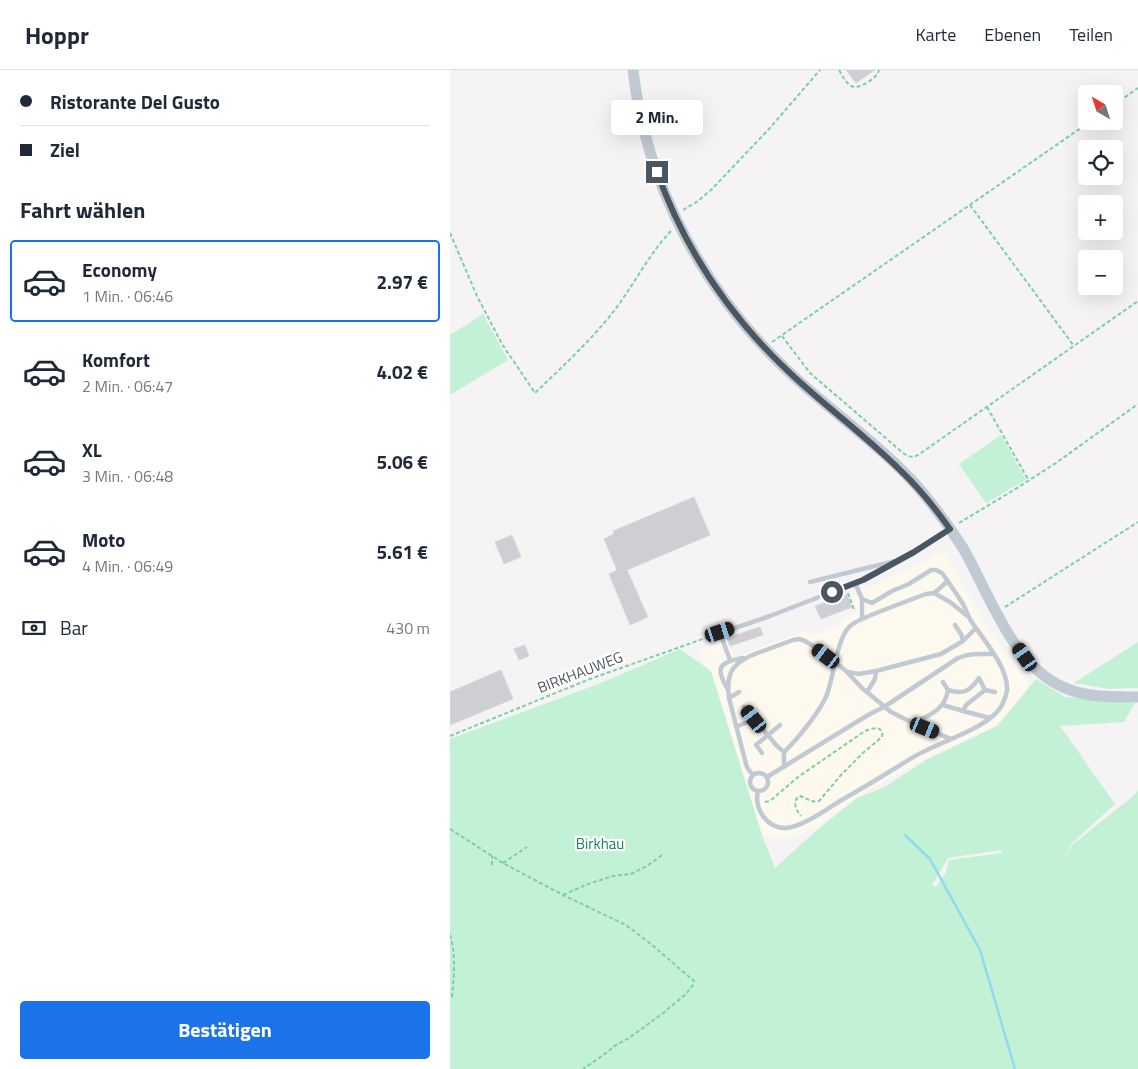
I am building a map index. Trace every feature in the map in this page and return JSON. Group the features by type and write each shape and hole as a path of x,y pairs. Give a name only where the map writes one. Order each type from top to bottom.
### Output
{"street":[{"path":"633,70 634,85 651,156 676,219 693,253 724,299 754,336 791,374 901,470 922,492 962,547 1009,634 1025,657 1042,675 1062,687 1088,695 1138,697"}],"lane":[{"path":"730,660 720,632 770,616 863,580 950,529"},
{"path":"810,582 901,559"},
{"path":"767,777 766,787 758,791 756,796 760,811 765,818 776,826 785,828 805,821 923,751 974,729 1002,707 1007,689 1004,675 994,654 970,619 942,572 931,570 872,602 862,599"},
{"path":"784,767 784,752 815,714 826,697 835,663 844,644 845,632 849,626 882,610 926,594 934,593 948,581"},
{"path":"855,583 862,599 862,619"},
{"path":"934,593 950,602 970,619"},
{"path":"955,625 961,634 962,641"},
{"path":"847,672 859,674 876,671 941,654 962,641 976,628"},
{"path":"728,689 720,674 725,662 747,657 792,640 805,641 847,672 891,712 951,739"},
{"path":"765,650 767,656"},
{"path":"767,777 884,707 958,658 972,654 994,654"},
{"path":"747,657 734,666 730,672 728,689 746,764 748,770 753,775"},
{"path":"867,692 875,679 876,671"},
{"path":"943,682 948,690 966,692 974,686 982,671"},
{"path":"979,678 985,690"},
{"path":"913,723 931,714 943,705 948,690"},
{"path":"963,711 966,705 985,690 995,692"},
{"path":"729,698 738,692"},
{"path":"943,705 990,718"},
{"path":"744,707 784,752"},
{"path":"736,727 754,719"},
{"path":"762,753 756,745 780,725"},
{"path":"758,791 750,784 753,775 759,772 767,777"}],"path":[{"path":"450,233 477,296 502,344 535,394 612,314 646,263 669,233 676,219 711,190 769,129 820,70"},
{"path":"839,70 846,83 857,87 862,86 875,77 879,70"},
{"path":"1123,99 1138,88"},
{"path":"1078,129 782,336 810,373 907,456 912,457 917,456 1138,301"},
{"path":"970,205 1074,346"},
{"path":"950,529 1056,463 1138,404"},
{"path":"987,407 1029,480"},
{"path":"1008,605 1138,522"},
{"name":"BIRKHAUWEG","path":"450,736 590,679 720,632"},
{"path":"757,802 770,801 798,777 865,730 877,728 881,730 882,737 840,775 819,800 810,801 803,796 796,798 797,812 805,821"},
{"path":"450,829 503,863 563,895 626,925 694,981 686,994 662,1014 583,1069"},
{"path":"503,863 527,847"},
{"path":"563,895 613,876 631,874 647,866 662,855"},
{"path":"492,856 492,865"},
{"path":"450,935 453,944 455,970 452,997"}],"shaded area":[{"path":"944,552 987,627 1027,681 1028,688 997,725 935,754 859,795 814,829 784,839 763,835 747,815 709,674 698,651 727,639 735,657 805,631 813,635 837,626 849,615 857,612 850,594 867,589"}],"green space":[{"path":"483,314 508,360 450,395 450,335"},
{"path":"1001,435 1026,480 986,503 959,464"},
{"path":"1138,642 1138,688 1109,689 1074,683"},
{"name":"Birkhau","path":"680,649 711,671 763,838 775,868 817,830 857,798 883,788 926,760 997,726 1036,679 1065,697 1135,703 1124,722 1060,726 1115,804 1072,843 1059,867 1072,845 1132,797 1138,790 1138,1069 450,1069 450,739 601,683","holes":["1001,850 1002,853 949,860 946,872 936,887 932,885 948,858"]}],"building":[{"path":"846,70 875,70 856,83"},
{"path":"694,497 710,535 627,570 648,617 630,625 609,574 617,570 604,539 614,534 613,531"},
{"path":"512,535 521,557 504,564 495,542"},
{"path":"847,594 852,607 821,619 815,606"},
{"path":"760,627 763,635 730,646 727,638"},
{"path":"525,645 529,656 519,660 514,649"},
{"path":"501,670 513,699 450,725 450,692"}],"waterway":[{"path":"905,835 930,859 980,950 1015,1069"}],"route":[{"path":"657,172 678,224 693,253 724,299 749,331 791,374 901,470 922,492 950,529 914,552 863,580 832,592"}]}
